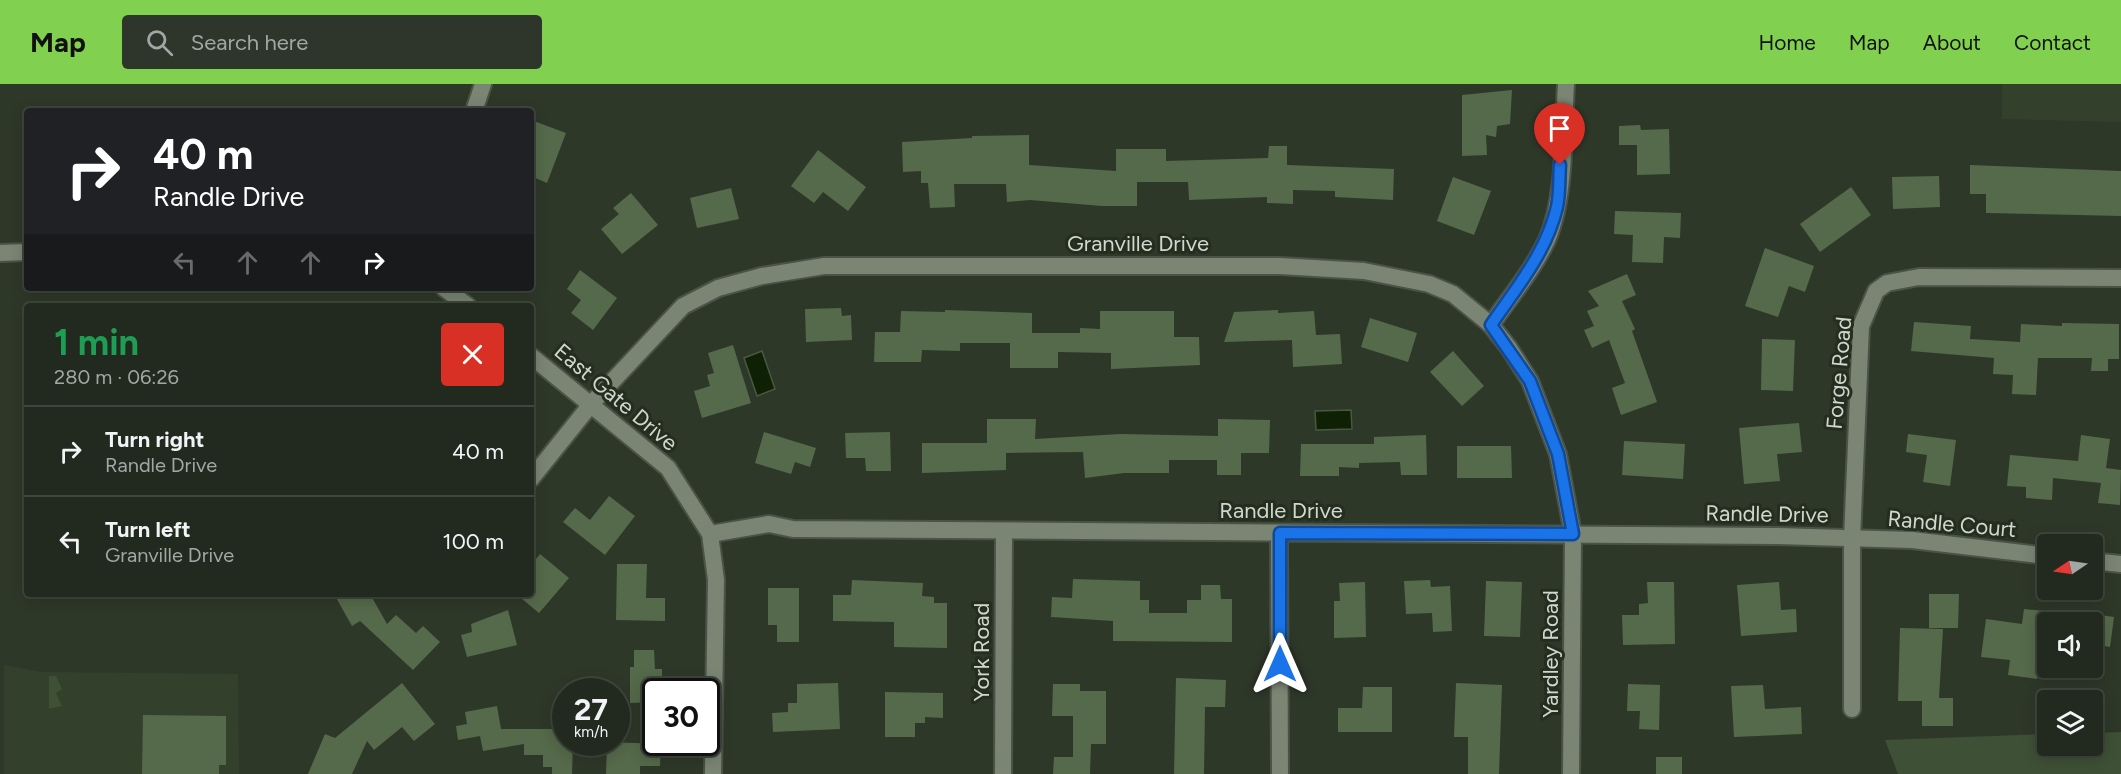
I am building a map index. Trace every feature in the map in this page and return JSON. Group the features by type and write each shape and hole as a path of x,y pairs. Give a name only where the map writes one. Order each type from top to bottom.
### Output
{"street":[{"path":"475,108 483,84"},
{"path":"1491,325 1536,260 1548,238 1557,205 1566,84"},
{"path":"0,253 24,252"},
{"name":"Granville Drive","path":"534,475 592,403 683,306 718,288 762,276 824,266 1280,266 1364,271 1429,284 1452,294 1491,325 1530,381 1558,454 1573,534"},
{"name":"Forge Road","path":"1852,709 1852,538 1861,326 1876,291 1887,283 1919,277 2121,278"},
{"path":"448,291 464,303"},
{"name":"East Gate Drive","path":"534,358 592,403 668,468 710,534"},
{"name":"Randle Drive","path":"710,534 769,524 793,529 1852,538"},
{"name":"York Road","path":"1003,774 1004,531"},
{"path":"1280,533 1280,774"},
{"path":"710,534 716,580 713,774"},
{"name":"Yardley Road","path":"1571,774 1573,534"},
{"name":"Randle Court","path":"1852,538 1911,540 2037,554"},
{"path":"2103,562 2121,564"}],"shaded area":[{"path":"2002,84 2121,84 2121,122 2002,119"},
{"path":"762,351 775,389 757,396 744,358"},
{"path":"1351,410 1352,429 1316,430 1315,411"},
{"path":"4,665 41,672 238,674 239,774 4,774"},
{"path":"49,676 56,676 62,689 56,693 62,706 49,709"},
{"path":"2121,732 2121,774 1898,774 1885,740 2037,734 2037,756 2103,756 2103,733"}],"building":[{"path":"1512,90 1510,124 1497,126 1496,137 1486,135 1487,155 1462,156 1462,95"},
{"path":"534,121 566,133 547,183 534,177"},
{"path":"1640,125 1641,130 1669,129 1670,174 1637,175 1637,145 1619,145 1619,126"},
{"path":"1029,135 1029,165 1116,171 1116,149 1166,149 1166,161 1268,158 1269,146 1287,146 1287,165 1394,169 1393,200 1335,197 1335,191 1293,190 1293,204 1267,203 1267,197 1189,200 1188,182 1137,182 1137,206 1102,206 1030,200 1007,202 1006,184 954,184 955,207 930,208 928,183 921,183 921,171 903,172 902,142 972,138 972,136"},
{"path":"818,150 866,187 848,211 823,192 814,203 791,186"},
{"path":"1970,165 2121,171 2121,216 1986,213 1986,194 1970,194"},
{"path":"1939,176 1940,207 1893,209 1892,177"},
{"path":"1453,177 1491,191 1474,235 1437,221"},
{"path":"1851,187 1871,215 1820,252 1800,224"},
{"path":"731,188 739,219 697,228 690,198"},
{"path":"631,193 658,225 622,254 601,229 619,214 613,208"},
{"path":"1615,211 1681,213 1680,238 1664,237 1663,263 1632,262 1633,235 1614,234"},
{"path":"1765,248 1814,266 1805,292 1789,286 1778,317 1745,306"},
{"path":"580,270 617,298 593,330 571,313 581,300 567,289"},
{"path":"1627,274 1636,295 1622,301 1635,329 1632,331 1657,402 1621,415 1612,388 1625,383 1609,340 1592,348 1584,330 1594,326 1587,311 1599,306 1588,291"},
{"path":"841,308 842,316 851,315 852,340 806,342 805,309"},
{"path":"945,310 1032,313 1032,333 1080,333 1080,328 1100,329 1100,311 1174,311 1174,337 1199,337 1200,365 1111,369 1111,353 1058,352 1058,368 1010,368 1010,343 960,343 960,351 922,350 921,362 874,362 875,332 900,332 901,311 945,312"},
{"path":"1278,310 1278,313 1314,311 1316,335 1340,334 1342,364 1293,367 1292,340 1224,342 1234,312"},
{"path":"1370,318 1417,333 1408,362 1361,347"},
{"path":"1914,322 1971,326 1970,339 2020,342 2021,324 2062,326 2062,323 2119,324 2119,359 2108,359 2108,371 2091,371 2092,358 2038,358 2036,395 2012,394 2013,375 1993,374 1994,358 1911,351"},
{"path":"1762,339 1795,340 1793,391 1761,390"},
{"path":"733,345 751,403 702,418 694,391 710,386 707,375 714,373 708,353"},
{"path":"1453,351 1484,386 1462,406 1430,372"},
{"path":"987,419 1036,419 1035,439 1121,434 1218,436 1218,419 1270,420 1269,453 1241,453 1241,475 1217,475 1217,460 1169,460 1169,473 1124,473 1085,478 1083,452 1006,453 1006,470 922,473 922,443 987,443"},
{"path":"1799,423 1802,452 1777,454 1780,481 1744,484 1739,428"},
{"path":"764,432 816,448 810,467 795,462 791,474 755,463"},
{"path":"890,432 891,471 866,471 865,458 846,458 845,433"},
{"path":"1908,434 1956,440 1950,486 1923,482 1927,455 1906,452"},
{"path":"1426,435 1427,475 1401,475 1400,462 1359,463 1359,468 1339,467 1339,476 1300,476 1301,444 1374,444 1374,437"},
{"path":"2081,435 2110,439 2106,468 2121,470 2120,505 2098,503 2101,483 2053,478 2052,500 2026,498 2026,487 2007,486 2010,455 2078,461"},
{"path":"1624,441 1685,444 1683,479 1622,475"},
{"path":"1457,446 1511,446 1512,478 1457,478"},
{"path":"609,496 635,516 605,555 563,522 575,508 590,520"},
{"path":"540,554 569,578 539,613 521,598 534,597 534,561"},
{"path":"617,564 647,564 646,598 665,598 665,621 616,620"},
{"path":"1073,579 1140,581 1140,600 1149,600 1149,613 1187,613 1187,600 1201,600 1201,585 1220,585 1221,599 1232,599 1232,642 1113,641 1113,621 1051,617 1052,597 1072,598"},
{"path":"852,580 923,583 922,596 934,597 934,603 947,603 947,648 894,647 894,622 833,621 833,595 851,595"},
{"path":"1430,580 1431,587 1450,586 1452,631 1433,632 1432,613 1406,614 1404,581"},
{"path":"1486,581 1522,582 1520,637 1484,636"},
{"path":"1365,582 1366,637 1334,638 1334,601 1340,601 1339,583"},
{"path":"1647,582 1674,582 1675,644 1623,645 1622,615 1639,615 1639,604 1648,603"},
{"path":"1779,582 1781,610 1796,609 1797,632 1741,636 1737,585"},
{"path":"768,588 799,588 799,642 777,642 777,625 768,625"},
{"path":"1929,594 1959,594 1958,628 1929,628"},
{"path":"336,597 372,597 387,624 396,615 416,633 423,626 440,642 413,670 360,621 352,626"},
{"path":"2024,609 2045,611 2037,612 2037,679 2008,675 2010,660 1981,657 1986,619 2022,624"},
{"path":"508,610 517,645 467,657 461,635 472,632 471,624"},
{"path":"2103,616 2114,617 2110,647 2103,646"},
{"path":"1900,628 1943,629 1939,698 1953,698 1953,726 1922,726 1922,701 1898,701"},
{"path":"634,650 654,650 655,669 662,669 662,678 642,678 642,703 630,703 630,667 634,667"},
{"path":"1176,678 1226,680 1225,707 1205,707 1204,774 1174,774"},
{"path":"402,683 435,724 414,741 402,727 374,750 367,741 352,774 308,774 325,734 335,738"},
{"path":"838,683 840,729 773,732 772,713 788,712 788,703 797,703 797,684"},
{"path":"1456,683 1502,685 1499,774 1468,774 1468,737 1454,737"},
{"path":"1053,684 1080,684 1080,691 1106,691 1106,744 1091,744 1090,774 1053,774 1054,757 1073,757 1073,716 1052,716"},
{"path":"1628,684 1660,685 1659,730 1639,729 1640,711 1627,711"},
{"path":"1763,685 1765,709 1801,707 1802,734 1734,737 1731,686"},
{"path":"1363,687 1392,687 1392,732 1338,732 1338,708 1362,708"},
{"path":"885,692 943,693 943,718 925,717 925,723 915,723 915,737 885,737"},
{"path":"497,706 501,729 552,729 552,756 573,756 572,774 552,774 552,767 543,767 543,755 524,755 524,744 483,751 480,736 458,740 456,726 467,724 465,712"},
{"path":"143,715 226,716 226,765 219,765 219,774 142,774"},
{"path":"630,743 642,743 642,756 660,756 660,766 640,766 640,774 606,774 607,756 630,756"},
{"path":"1656,757 1682,757 1682,774 1656,774"}],"route":[{"path":"1280,664 1280,533 1573,534 1558,454 1530,381 1491,325 1536,260 1548,238 1557,205 1560,165"}]}
